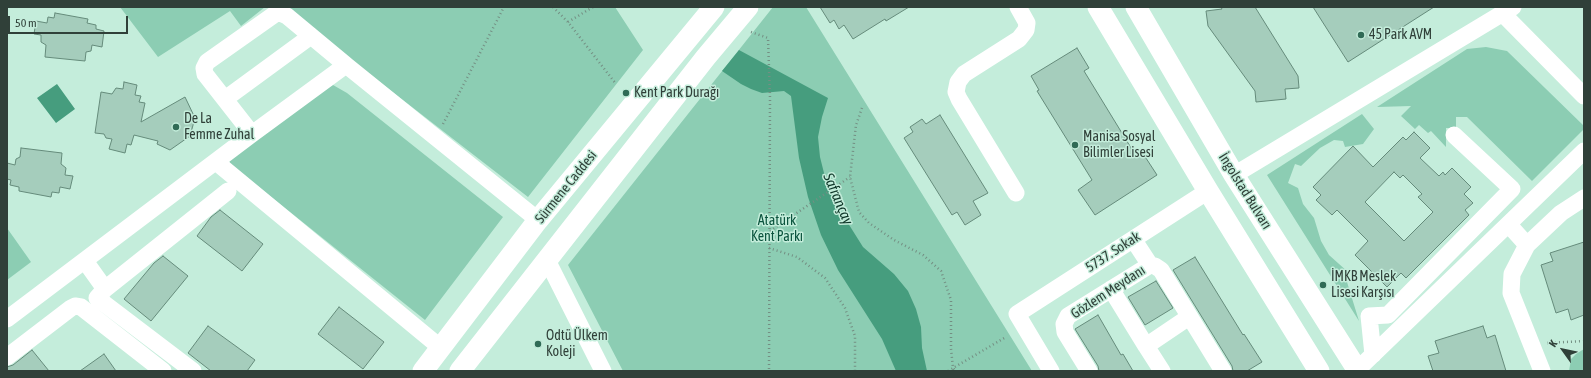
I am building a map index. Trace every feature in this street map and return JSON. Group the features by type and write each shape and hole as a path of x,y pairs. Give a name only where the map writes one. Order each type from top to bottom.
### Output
{"main road":[{"name":"Sürmene Caddesi","path":"423,371 538,220 714,7"},
{"path":"460,371 706,57 748,7"},
{"path":"1098,7 1208,192 1319,371"},
{"name":"İngolstad Bulvarı","path":"1136,7 1234,176 1358,370"},
{"path":"686,40 706,57"},
{"path":"518,248 544,263"}],"street":[{"path":"1016,193 956,92 958,82 964,74 1019,39 1026,30 1027,23 1018,7"},
{"path":"1234,176 1508,10 1584,96"},
{"path":"252,134 205,74 204,68 207,62 275,14 280,13 287,16 538,220"},
{"path":"226,99 311,36"},
{"path":"7,319 346,65"},
{"path":"1454,135 1529,206"},
{"path":"1358,370 1584,152"},
{"path":"216,162 441,348"},
{"path":"1373,355 1369,316 1388,315 1512,189"},
{"path":"193,371 97,298 105,289 228,191"},
{"name":"5737. Sokak","path":"1051,371 1017,314 1208,192"},
{"path":"1542,371 1511,293 1512,274 1527,244 1562,213 1584,198"},
{"path":"1509,225 1527,244"},
{"path":"1133,240 1150,265"},
{"path":"85,261 105,289"},
{"path":"544,263 603,371"},
{"name":"Gözlem Meydanı","path":"1089,371 1065,332 1064,324 1068,316 1150,265 1156,266 1161,270 1223,371"},
{"path":"1111,289 1162,371"},
{"path":"7,357 75,306 81,307 163,371"},
{"path":"1146,346 1189,317"}],"path":[{"path":"443,124 504,7"},
{"path":"553,7 568,22 616,84"},
{"path":"568,22 593,7"},
{"path":"768,38 770,98 769,371"},
{"path":"862,108 856,125 850,177 859,212 869,223 894,240 924,255 941,271 951,300 951,349 953,368 956,371"},
{"path":"769,231 850,177"},
{"path":"769,248 797,257 825,278 845,308 855,336 856,371"},
{"path":"948,371 1006,337"},
{"path":"1531,343 1584,341"}],"green space":[{"path":"120,7 265,7 241,26 230,11 158,57"},
{"path":"283,7 615,7 643,50 528,197"},
{"name":"Atatürk Kent Parkı","path":"773,7 806,7 1032,371 623,371 568,265"},
{"path":"1486,47 1507,51 1584,126 1584,129 1532,181 1467,117 1456,117 1456,128 1446,128 1446,147 1431,131 1428,133 1419,125 1415,129 1401,116 1411,106 1377,107 1467,49"},
{"path":"333,85 347,93 503,217 425,320 230,164 228,154 319,88"},
{"path":"1362,114 1374,129 1363,144 1345,147 1343,141 1334,140 1320,148 1301,166 1295,164 1288,183 1298,188 1303,204 1314,218 1321,241 1329,255 1348,272 1347,282 1359,321 1267,175"},
{"path":"7,228 31,262 7,280"},
{"path":"1584,349 1584,371 1569,371 1571,359"}],"shaded area":[{"path":"739,50 828,98 818,137 820,157 825,177 841,212 863,247 894,274 908,291 916,309 921,327 922,348 927,371 896,371 882,339 838,270 821,235 808,197 799,158 791,96 784,91 762,93 741,84 722,71"},
{"path":"57,84 75,109 56,123 37,98"}],"building":[{"path":"820,7 909,7 886,21 885,19 853,39 844,25 839,29 834,20 830,23"},
{"path":"1221,7 1255,7 1298,76 1299,88 1285,89 1286,99 1256,102 1255,91 1208,26 1206,11 1222,9"},
{"name":"45 Park AVM","path":"1313,7 1434,7 1348,62"},
{"path":"55,13 88,19 87,23 96,25 96,29 104,31 102,47 92,45 91,51 86,52 85,61 45,57 46,45 41,42 41,35 34,34 36,21 47,23 48,17 54,18"},
{"path":"1077,48 1089,68 1084,71 1136,156 1142,152 1157,175 1095,215 1078,190 1092,180 1037,91 1039,90 1031,76"},
{"path":"124,82 137,85 135,95 141,96 139,102 145,103 141,122 185,97 195,118 190,136 170,150 157,144 158,141 134,135 131,145 127,144 125,153 109,149 112,139 106,138 104,134 95,133 101,92 112,94 116,88 123,89"},
{"path":"940,115 988,193 973,201 981,215 965,225 957,212 952,215 904,138 913,132 910,127 922,119 926,124"},
{"path":"1414,132 1430,148 1420,158 1439,176 1443,172 1445,175 1452,168 1471,187 1464,194 1473,203 1465,210 1469,215 1406,278 1401,273 1387,287 1355,255 1368,241 1337,210 1332,215 1316,200 1321,195 1313,187 1353,146 1373,167 1403,137 1406,140","holes":["1394,172 1400,178 1403,175 1422,194 1418,197 1433,212 1404,241 1365,202"]},
{"path":"21,148 62,153 61,164 66,168 65,175 73,176 70,189 60,187 59,193 52,192 51,197 19,191 19,187 10,185 11,180 7,179 7,163 15,165 16,159 20,157"},
{"path":"220,210 263,244 242,271 197,236 211,217"},
{"path":"1584,242 1584,315 1571,320 1568,309 1556,313 1541,265 1553,261 1550,253"},
{"path":"163,256 188,276 151,321 124,299 154,263"},
{"path":"1195,257 1243,335 1244,334 1262,362 1247,371 1233,371 1232,366 1173,270"},
{"path":"1156,281 1173,308 1145,325 1128,297"},
{"path":"339,307 384,342 363,369 318,334"},
{"path":"1098,315 1121,355 1123,354 1133,371 1099,371 1098,366 1075,329"},
{"path":"208,326 255,360 247,371 211,371 188,353"},
{"path":"1483,326 1487,338 1495,335 1506,371 1433,371 1428,356 1439,353 1435,341"},
{"path":"32,350 49,371 7,371 7,367 13,365"},
{"path":"104,354 116,371 80,371"}],"place":[{"name":"45 Park AVM","path":"1361,35"},
{"name":"Kent Park Durağı","path":"626,93"},
{"name":"De La Femme Zuhal","path":"176,127"},
{"name":"Manisa Sosyal Bilimler Lisesi","path":"1075,145"},
{"name":"İMKB Meslek Lisesi Karşısı","path":"1323,285"},
{"name":"Odtü Ülkem Koleji","path":"538,344"}],"water label":[{"name":"Safrançay","path":"838,199"}]}
